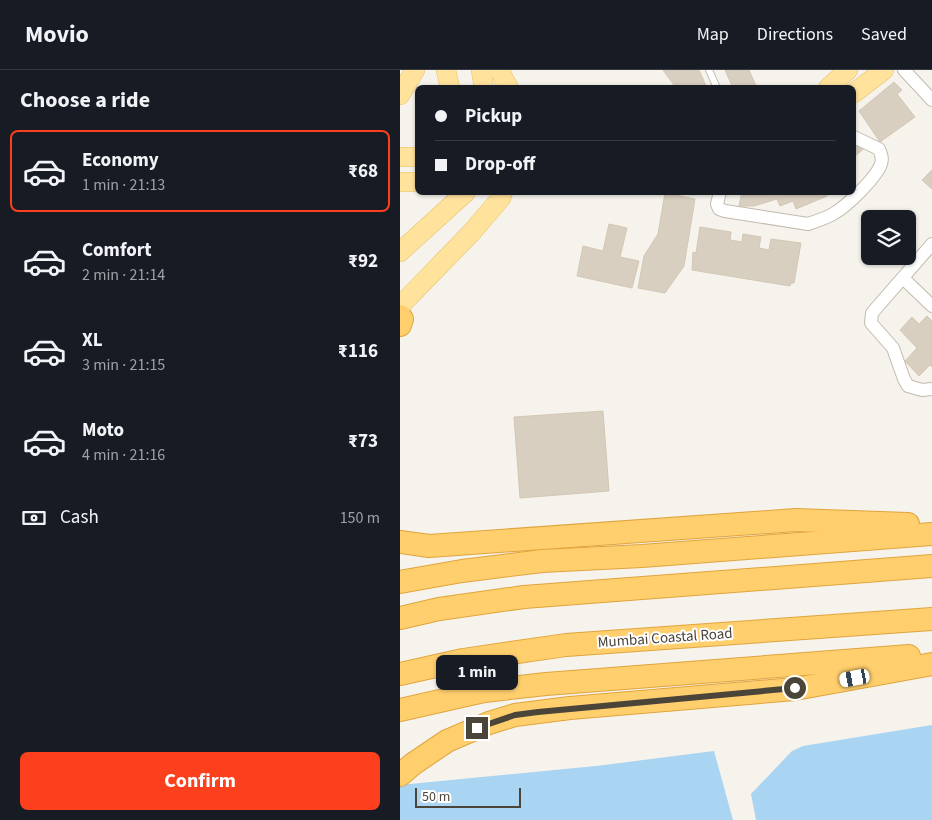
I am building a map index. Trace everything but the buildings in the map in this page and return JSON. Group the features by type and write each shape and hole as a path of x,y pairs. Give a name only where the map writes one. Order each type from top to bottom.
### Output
{"highway":[{"path":"400,316 402,319 400,325"},
{"path":"400,542 430,546 796,520 932,525"},
{"path":"400,582 462,571 542,562 932,534"},
{"path":"400,618 439,609 524,597 932,566"},
{"name":"Mumbai Coastal Road","path":"400,674 463,660 566,645 932,620"},
{"path":"400,710 484,691 546,684 932,654"},
{"path":"400,775 447,741 489,723 515,715 570,708 795,688 932,664"}],"main road":[{"path":"400,95 415,70"},
{"path":"446,70 449,85"},
{"path":"481,70 484,85"},
{"path":"500,70 508,85"},
{"path":"831,85 848,70"},
{"path":"856,91 884,70"},
{"path":"400,157 415,157"},
{"path":"400,182 415,182"},
{"path":"400,252 463,195"},
{"path":"400,306 471,233 502,195"}],"street":[{"path":"904,70 932,100"},
{"path":"719,195 717,204 720,209 725,211 808,224 833,214 852,200 880,165 882,157 879,149 856,138"},
{"path":"932,244 872,313 871,323 893,348 908,386 922,390 932,389"},
{"path":"903,278 932,306"}],"lane":[{"path":"709,70 716,85"}],"water":[{"path":"932,725 932,820 756,820 751,794 792,751 803,746"},
{"path":"714,751 733,820 400,820 400,785 596,766"}],"route":[{"path":"477,728 515,715 538,712 795,688"}]}
